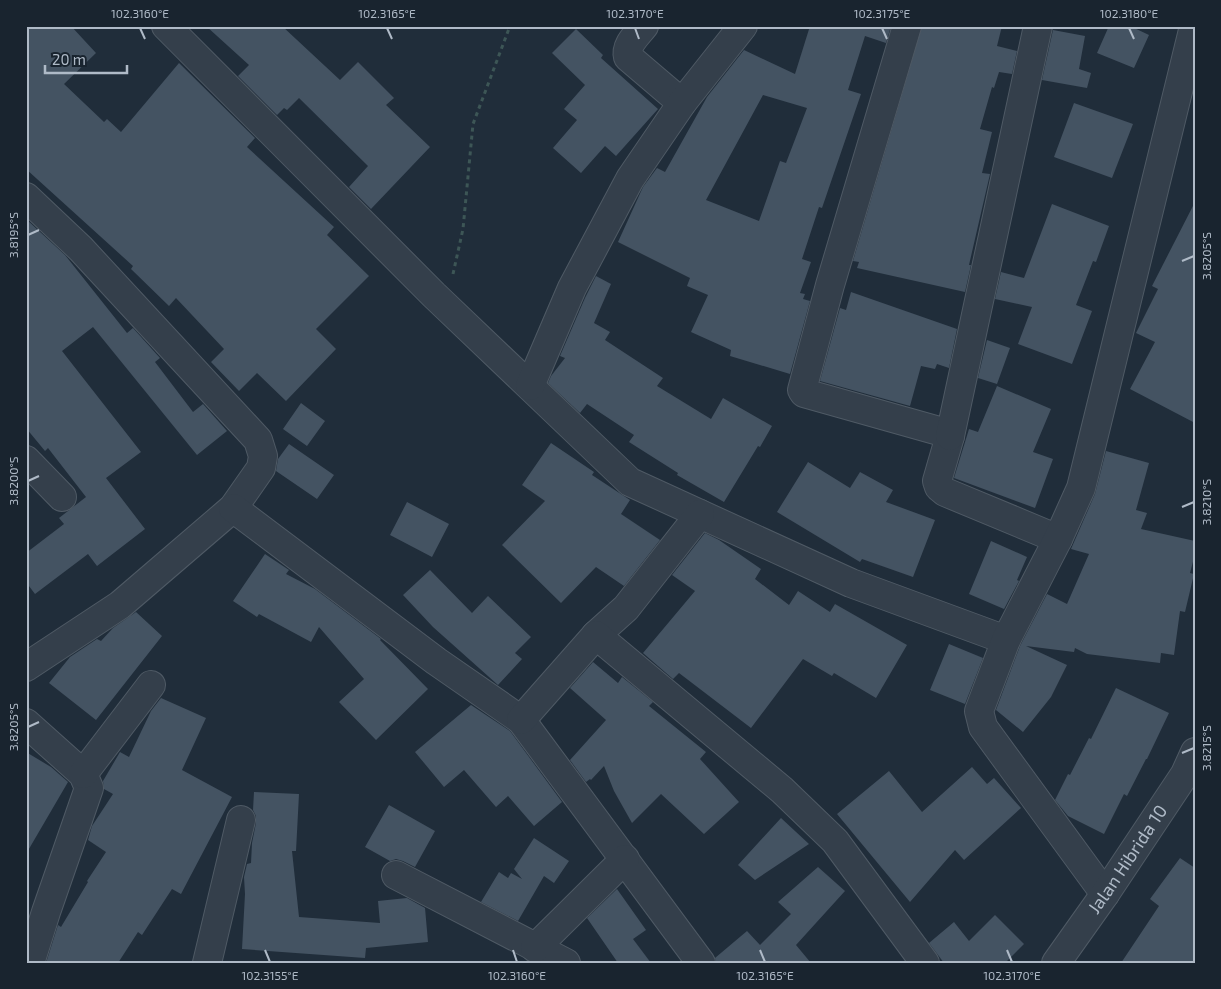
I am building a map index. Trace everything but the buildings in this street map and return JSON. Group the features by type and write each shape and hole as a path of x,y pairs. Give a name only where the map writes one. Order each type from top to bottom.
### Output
{"street":[{"path":"166,26 434,295 630,482 851,583 1006,640"},
{"path":"644,26 629,46 627,51 628,57 682,103"},
{"path":"530,386 572,288 630,179 682,103 743,26"},
{"path":"907,26 830,285 802,390 804,393 939,431 950,436"},
{"path":"1038,26 950,436 937,481 945,492 1058,539"},
{"path":"1105,894 983,727 979,711 1006,640 1058,539 1081,488 1194,26"},
{"path":"26,197 81,249 258,440 263,456 261,468 233,508 120,605 26,667"},
{"path":"26,460 62,497"},
{"path":"233,508 436,660 521,720 701,963"},
{"path":"521,720 596,636 626,608 700,514"},
{"path":"596,636 782,790 835,841 925,963"},
{"path":"83,774 151,685"},
{"path":"26,723 83,774 89,788 30,963"},
{"name":"Jalan Hibrida 10","path":"1056,963 1192,769"},
{"path":"207,963 241,820"},
{"path":"535,948 625,859"},
{"path":"396,875 566,963"}],"path":[{"path":"434,295 453,273 463,229 473,124 510,26"}]}
